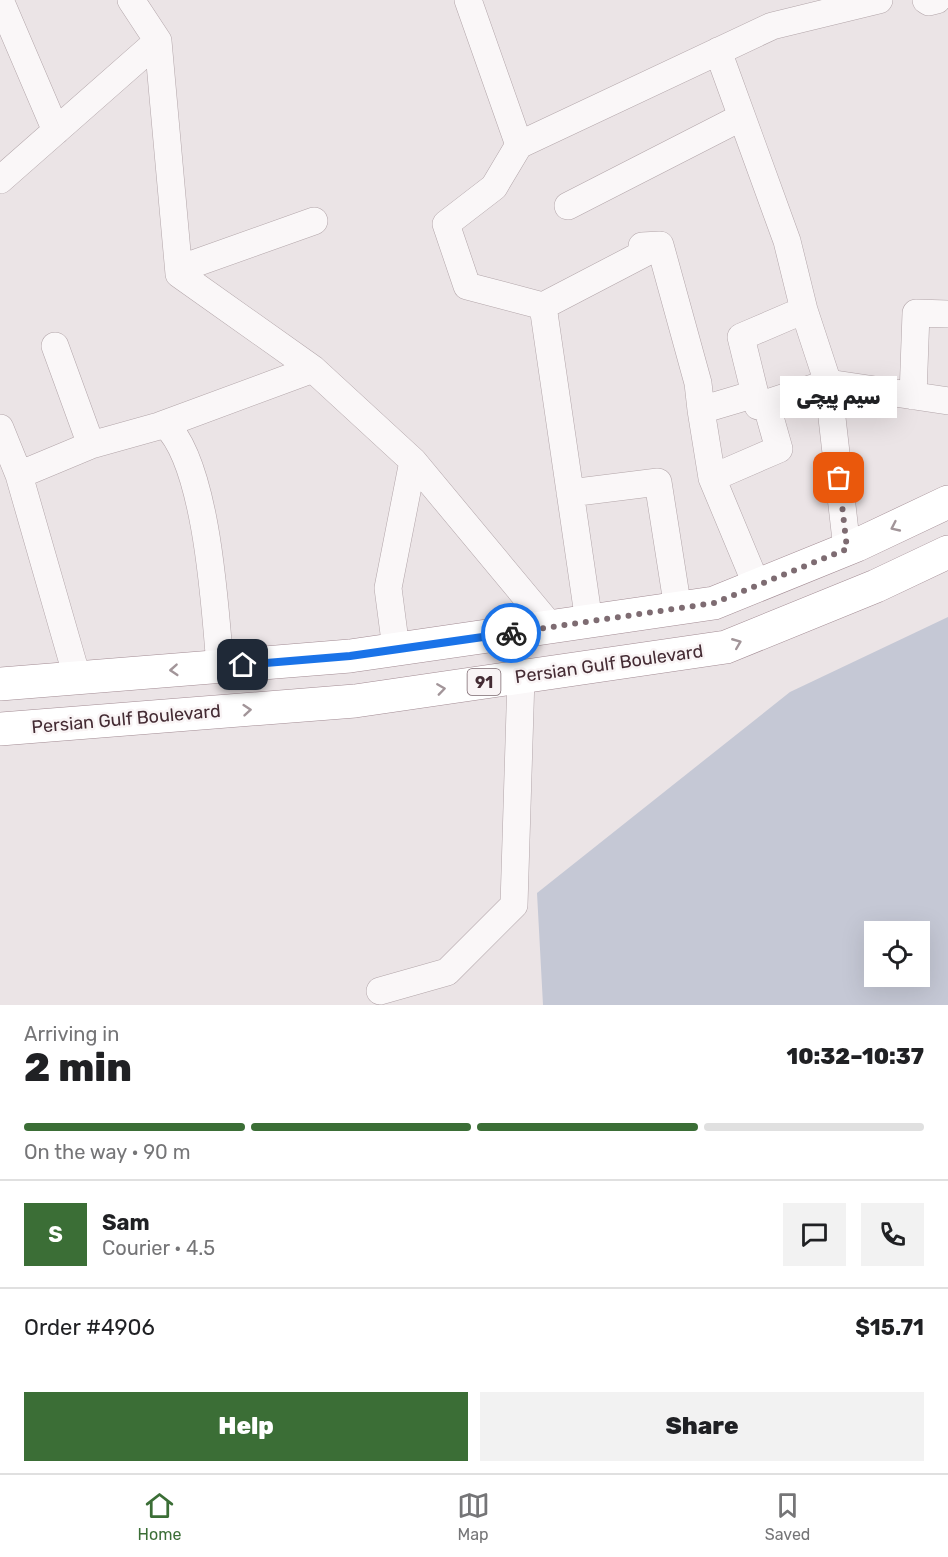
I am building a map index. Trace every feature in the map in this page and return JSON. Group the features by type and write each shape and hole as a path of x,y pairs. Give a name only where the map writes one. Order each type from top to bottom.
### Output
{"highway":[{"path":"0,684 310,659 396,649 714,603 847,549 948,502"},
{"name":"Persian Gulf Boulevard","path":"0,729 311,704 521,677 726,647 876,586 948,552"},
{"path":"310,659 311,704"}],"street":[{"path":"0,0 56,131"},
{"path":"131,0 158,41 179,274 313,369 413,461 551,627"},
{"path":"468,0 519,145"},
{"path":"758,586 712,478 698,383 651,246 543,306 466,286 446,224 494,187 519,145 772,26 879,0"},
{"path":"926,0 929,2 937,0"},
{"path":"0,180 158,41"},
{"path":"718,51 740,118 787,241 804,310 828,383 847,549"},
{"path":"568,206 740,118"},
{"path":"179,269 314,222"},
{"path":"543,306 589,622"},
{"path":"712,478 779,449 741,337 804,310"},
{"path":"914,396 916,313 948,314"},
{"path":"55,346 91,445"},
{"path":"19,475 91,445 165,424 313,369"},
{"path":"701,410 828,383 948,401"},
{"path":"165,424 174,433 201,500 220,666"},
{"path":"2,435 19,475 77,678"},
{"path":"396,649 388,588 413,461"},
{"path":"570,493 658,482 678,609"},
{"path":"380,991 447,972 514,905 521,677"}],"shaded area":[{"path":"948,617 948,1005 543,1005 537,893 790,692"}],"way so far":[{"path":"511,633 714,603 847,549 839,478"}],"place":[{"name":"سیم پیچی","path":"839,478"}],"route":[{"path":"243,665 350,656 511,633"}]}
